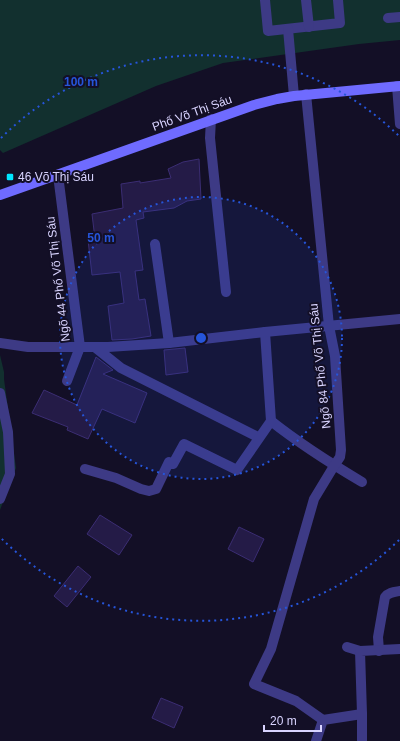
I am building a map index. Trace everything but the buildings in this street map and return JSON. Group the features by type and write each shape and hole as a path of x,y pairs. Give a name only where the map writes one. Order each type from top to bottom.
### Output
{"street":[{"path":"265,0 268,31 340,23 338,0"},
{"path":"306,0 309,27"},
{"path":"388,18 400,17"},
{"path":"288,29 294,96"},
{"path":"399,86 400,124"},
{"name":"Phố Võ Thị Sáu","path":"0,195 254,105 306,94 399,86"},
{"name":"Ngõ 84 Phố Võ Thị Sáu","path":"306,94 329,326 334,356 341,450 340,457 314,499 271,649 254,684 296,701 323,720"},
{"path":"211,119 210,138 226,292"},
{"name":"Ngõ 44 Phố Võ Thị Sáu","path":"58,175 80,348 108,348 168,343 400,319"},
{"path":"155,244 168,343"},
{"path":"85,469 116,478 141,489 148,491 153,490 156,489 169,462 173,464 184,444 237,470 270,421 265,332"},
{"path":"0,343 28,347 80,348 67,381"},
{"path":"96,348 121,368 258,438"},
{"path":"0,393 8,432 10,474 0,499"},
{"path":"270,421 334,466 362,482"},
{"path":"379,651 378,637 385,597 391,593 400,591"},
{"path":"346,647 360,651 400,649"},
{"path":"360,651 362,741"},
{"path":"316,741 323,720 362,714"}],"green space":[{"path":"0,0 400,0 400,40 359,44 223,63 156,86 3,153 0,150"},
{"path":"0,355 4,372 16,468 0,510"}],"place":[{"name":"46 Võ Thị Sáu","path":"10,177"}]}
